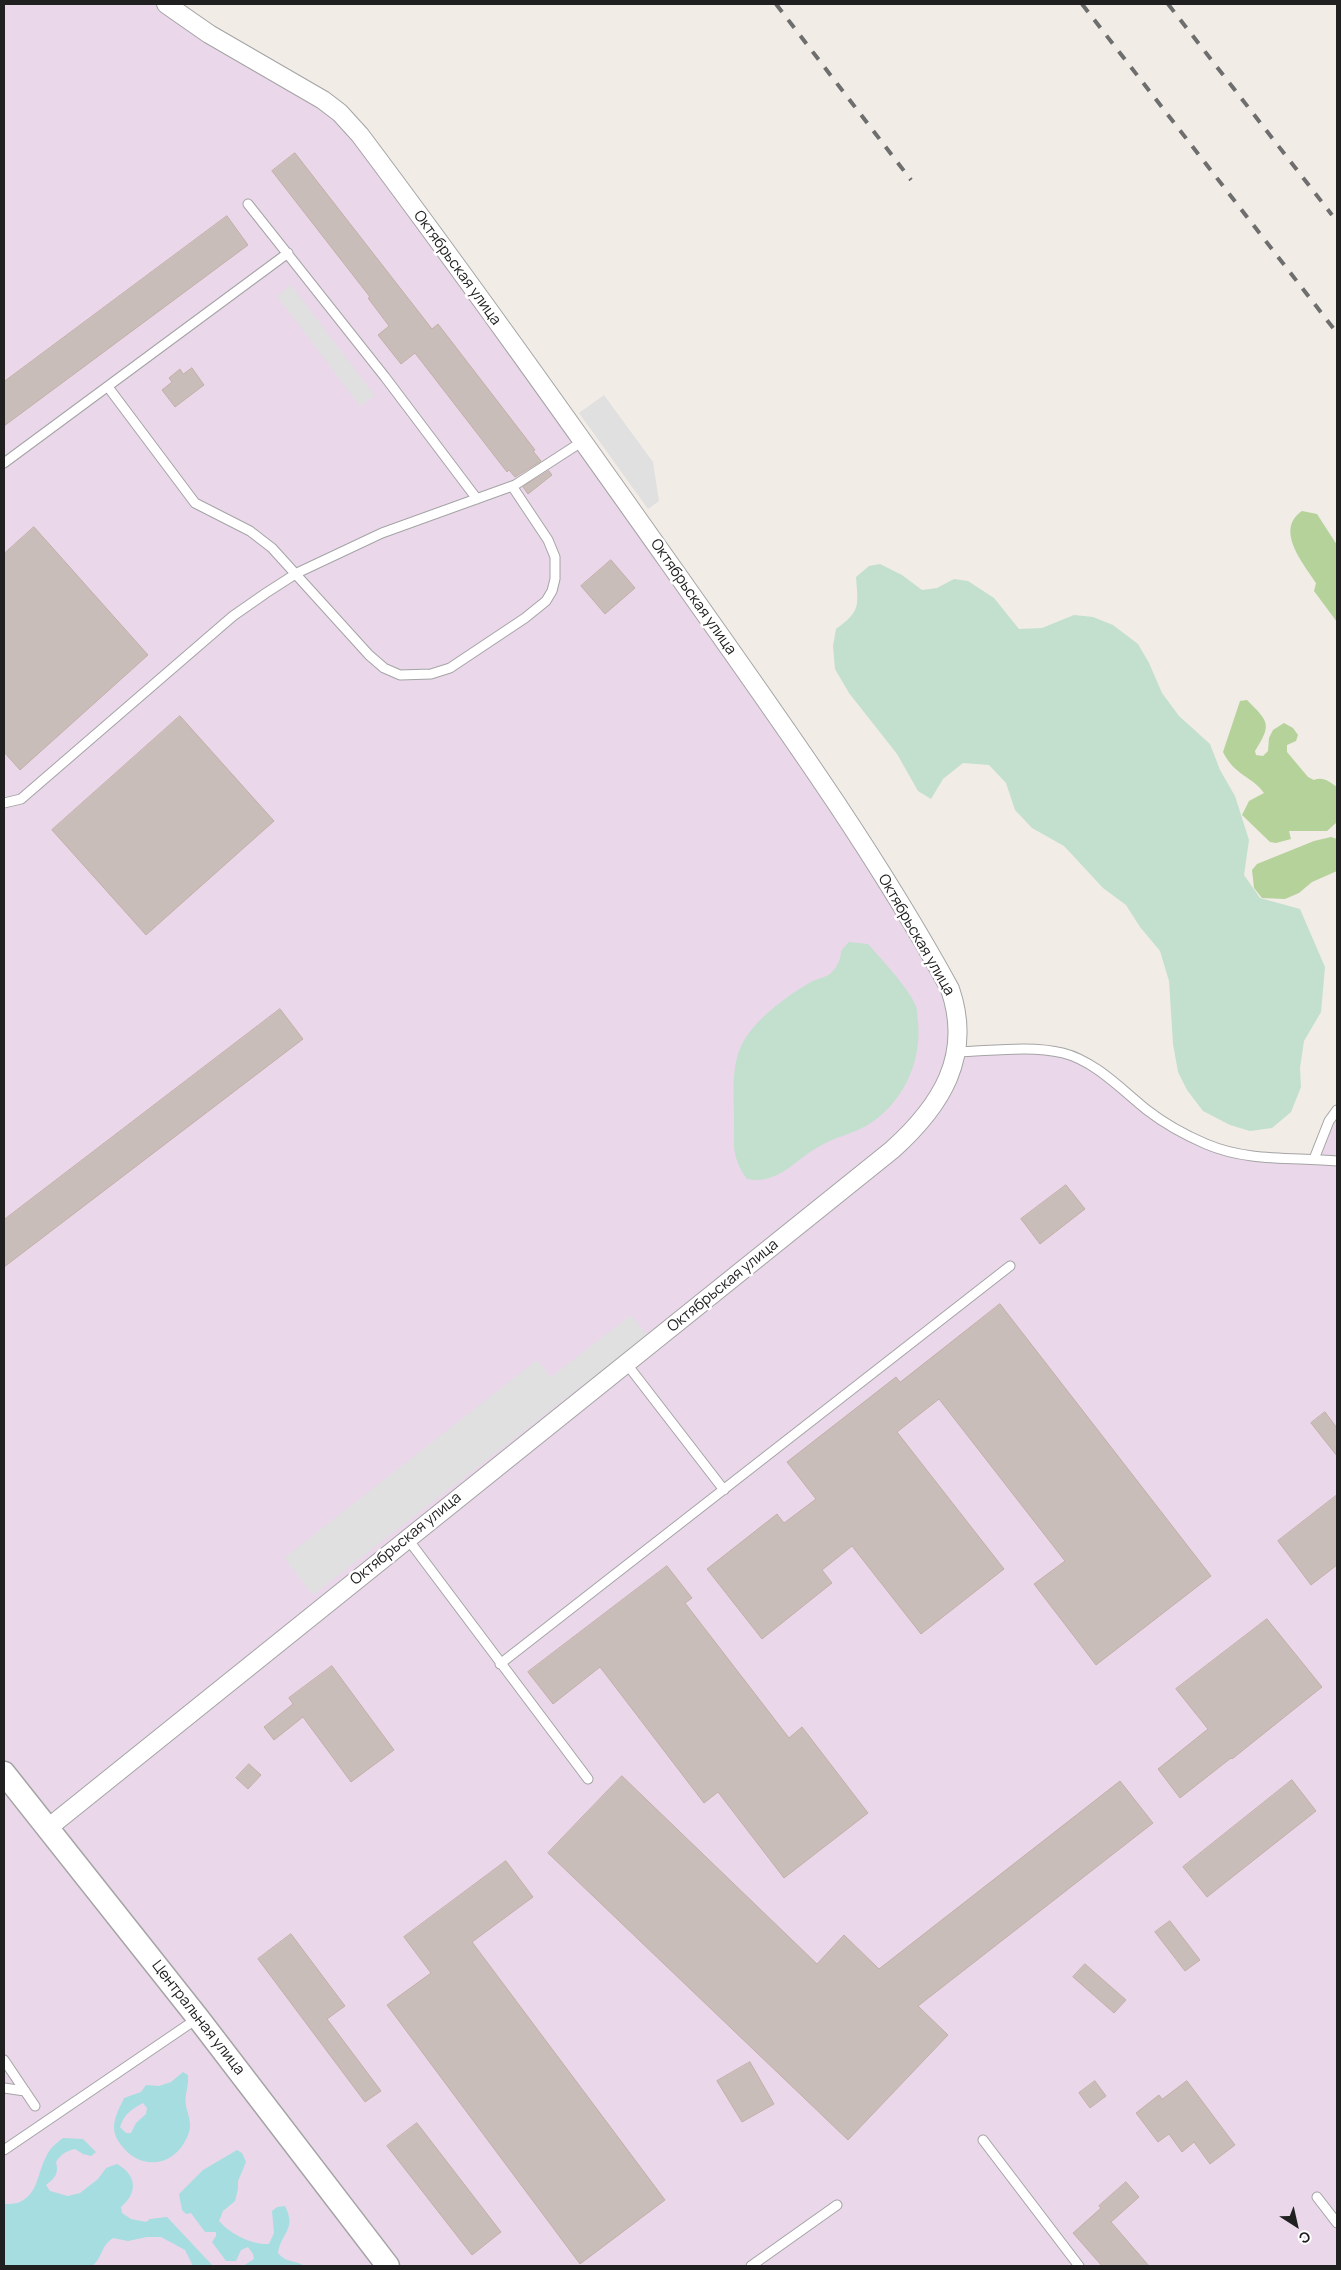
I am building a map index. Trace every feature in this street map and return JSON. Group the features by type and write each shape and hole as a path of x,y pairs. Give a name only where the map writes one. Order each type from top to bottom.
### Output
{"street":[{"name":"Октябрьская улица","path":"48,1828 892,1150 915,1130 934,1107 943,1090 957,1052 956,1009 950,989 815,769 582,441 360,135 340,113 323,100 209,34 166,4"},
{"name":"Центральная улица","path":"7,1783 48,1828 198,2018 388,2266"}],"lane":[{"path":"248,204 385,377 477,499"},
{"path":"4,463 288,254"},
{"path":"108,387 195,503 250,530 272,548 297,573 369,655 384,668 400,675 416,676 450,668 525,618 546,601 552,591 555,579 555,557 548,540 512,486"},
{"path":"4,803 21,799 232,616 297,573 382,533 512,486 582,441"},
{"path":"957,1052 1035,1050 1063,1053 1092,1066 1177,1130 1207,1145 1233,1154 1256,1158 1337,1161"},
{"path":"1314,1159 1329,1121 1337,1110"},
{"path":"500,1664 1010,1266"},
{"path":"626,1363 724,1490"},
{"path":"408,1538 500,1664 588,1778"},
{"path":"4,2150 198,2018"},
{"path":"4,2060 35,2106"},
{"path":"4,2088 25,2091"},
{"path":"983,2140 1079,2266"},
{"path":"1318,2197 1337,2223"},
{"path":"751,2266 837,2206"}],"shaded area":[{"path":"4,4 166,4 323,100 587,447 934,962 957,1052 1035,1050 1092,1066 1150,1112 1233,1153 1314,1159 1337,1110 1337,2266 4,2266"},
{"path":"291,285 375,396 360,406 277,296"},
{"path":"604,395 653,462 659,501 648,509 579,413"},
{"path":"631,1315 647,1335 313,1595 284,1558 537,1360 551,1377"}],"green space":[{"path":"1302,511 1317,514 1337,545 1337,622 1314,591 1316,583 1294,547 1291,528 1294,519"},
{"path":"880,564 902,575 922,590 937,588 954,579 968,581 994,598 1019,629 1042,628 1074,615 1093,617 1113,625 1138,644 1149,663 1162,693 1179,716 1210,744 1220,770 1235,796 1249,840 1244,875 1260,898 1300,909 1325,967 1321,1012 1304,1041 1300,1068 1301,1087 1291,1112 1272,1128 1250,1131 1230,1125 1203,1111 1187,1090 1178,1072 1173,1044 1169,981 1160,951 1140,927 1126,905 1103,888 1064,846 1032,828 1015,810 1006,783 989,765 963,763 943,779 931,799 918,791 897,754 849,693 835,669 833,646 836,629 850,617 856,607 856,577 869,566"},
{"path":"1247,700 1260,713 1266,724 1264,735 1255,751 1256,755 1263,756 1268,751 1269,738 1273,730 1284,723 1293,728 1298,735 1296,741 1287,745 1287,752 1308,777 1314,780 1326,780 1337,787 1337,822 1327,831 1289,831 1291,839 1276,843 1270,842 1242,815 1249,801 1264,793 1233,766 1223,752 1240,701"},
{"path":"1331,837 1337,839 1337,871 1312,882 1299,893 1285,899 1262,898 1254,888 1252,870 1257,864 1314,841"},
{"path":"849,942 868,944 900,981 916,1006 918,1022 917,1053 907,1082 890,1107 866,1126 820,1146 777,1175 758,1180 747,1179 738,1164 734,1150 734,1077 737,1056 746,1037 759,1021 792,994 814,980 832,972 838,963 841,951"}],"water":[{"path":"183,2072 188,2075 186,2102 190,2122 189,2132 177,2152 168,2158 159,2162 139,2160 121,2145 116,2137 114,2127 118,2112 124,2098 141,2092 146,2085 159,2086 171,2082","holes":["143,2103 147,2108 146,2114 136,2123 131,2133 126,2133 120,2127 126,2115 132,2110"]},
{"path":"63,2138 83,2139 96,2152 91,2156 75,2149 62,2155 56,2162 56,2175 46,2185 50,2191 68,2196 80,2193 98,2179 106,2168 117,2164 128,2173 133,2184 127,2202 121,2207 122,2213 131,2219 146,2222 150,2219 167,2217 213,2266 193,2266 185,2250 161,2237 147,2237 128,2241 113,2238 105,2245 98,2260 92,2266 4,2266 4,2204 20,2202 30,2194 34,2189 48,2152"},
{"path":"237,2150 242,2153 246,2162 238,2181 235,2201 223,2211 219,2221 242,2238 256,2243 269,2244 274,2233 272,2211 277,2207 285,2206 289,2226 278,2253 287,2260 305,2266 243,2266 254,2259 248,2247 241,2250 236,2261 226,2261 212,2242 216,2232 205,2232 191,2213 186,2214 182,2210 179,2194 203,2170"}],"building":[{"path":"295,153 432,329 438,324 535,450 533,451 541,461 515,477 509,470 507,472 415,353 401,364 378,335 389,326 368,298 370,297 272,171"},
{"path":"227,216 248,245 4,426 4,382"},
{"path":"192,368 204,385 175,407 162,390 172,382 169,378 180,369 183,374"},
{"path":"549,471 552,475 528,494 523,487"},
{"path":"34,527 148,655 20,770 4,752 4,554"},
{"path":"611,560 635,588 605,614 581,586"},
{"path":"180,716 274,821 146,935 52,830"},
{"path":"280,1009 303,1039 4,1267 4,1220"},
{"path":"1066,1185 1085,1209 1040,1244 1021,1219"},
{"path":"1000,1304 1211,1576 1096,1665 1034,1584 1065,1561 939,1399 897,1432 1004,1569 921,1634 852,1546 822,1570 832,1583 762,1639 707,1569 777,1514 784,1523 816,1499 787,1462 896,1377 900,1382"},
{"path":"1325,1412 1337,1428 1337,1456 1311,1423"},
{"path":"1337,1495 1337,1565 1311,1585 1278,1541"},
{"path":"667,1566 692,1598 685,1603 789,1738 802,1727 868,1813 784,1878 718,1792 704,1803 600,1667 553,1704 528,1672"},
{"path":"1267,1619 1322,1687 1180,1798 1158,1769 1208,1729 1176,1689"},
{"path":"332,1666 394,1750 351,1782 303,1717 274,1740 264,1727 293,1704 289,1698"},
{"path":"249,1764 261,1775 248,1789 236,1778"},
{"path":"622,1776 817,1964 844,1935 879,1969 1120,1781 1153,1823 918,2006 948,2035 848,2140 548,1853"},
{"path":"1292,1780 1316,1811 1207,1897 1183,1867"},
{"path":"506,1861 533,1897 472,1942 665,2200 580,2264 387,2005 431,1973 404,1937"},
{"path":"1170,1921 1200,1960 1185,1971 1155,1932"},
{"path":"291,1934 345,2006 327,2019 381,2091 365,2102 258,1959"},
{"path":"1085,1964 1126,2000 1114,2013 1073,1977"},
{"path":"750,2062 774,2104 742,2122 717,2081"},
{"path":"1095,2081 1106,2096 1090,2108 1079,2093"},
{"path":"1187,2081 1235,2145 1210,2164 1194,2142 1182,2152 1169,2134 1158,2142 1136,2113 1159,2095 1162,2099"},
{"path":"417,2123 501,2232 472,2255 387,2146"},
{"path":"1126,2182 1139,2197 1111,2222 1149,2266 1102,2266 1073,2233"}],"railway":[{"path":"776,4 911,180"},
{"path":"1082,4 1337,333"},
{"path":"1168,4 1332,215"}]}
